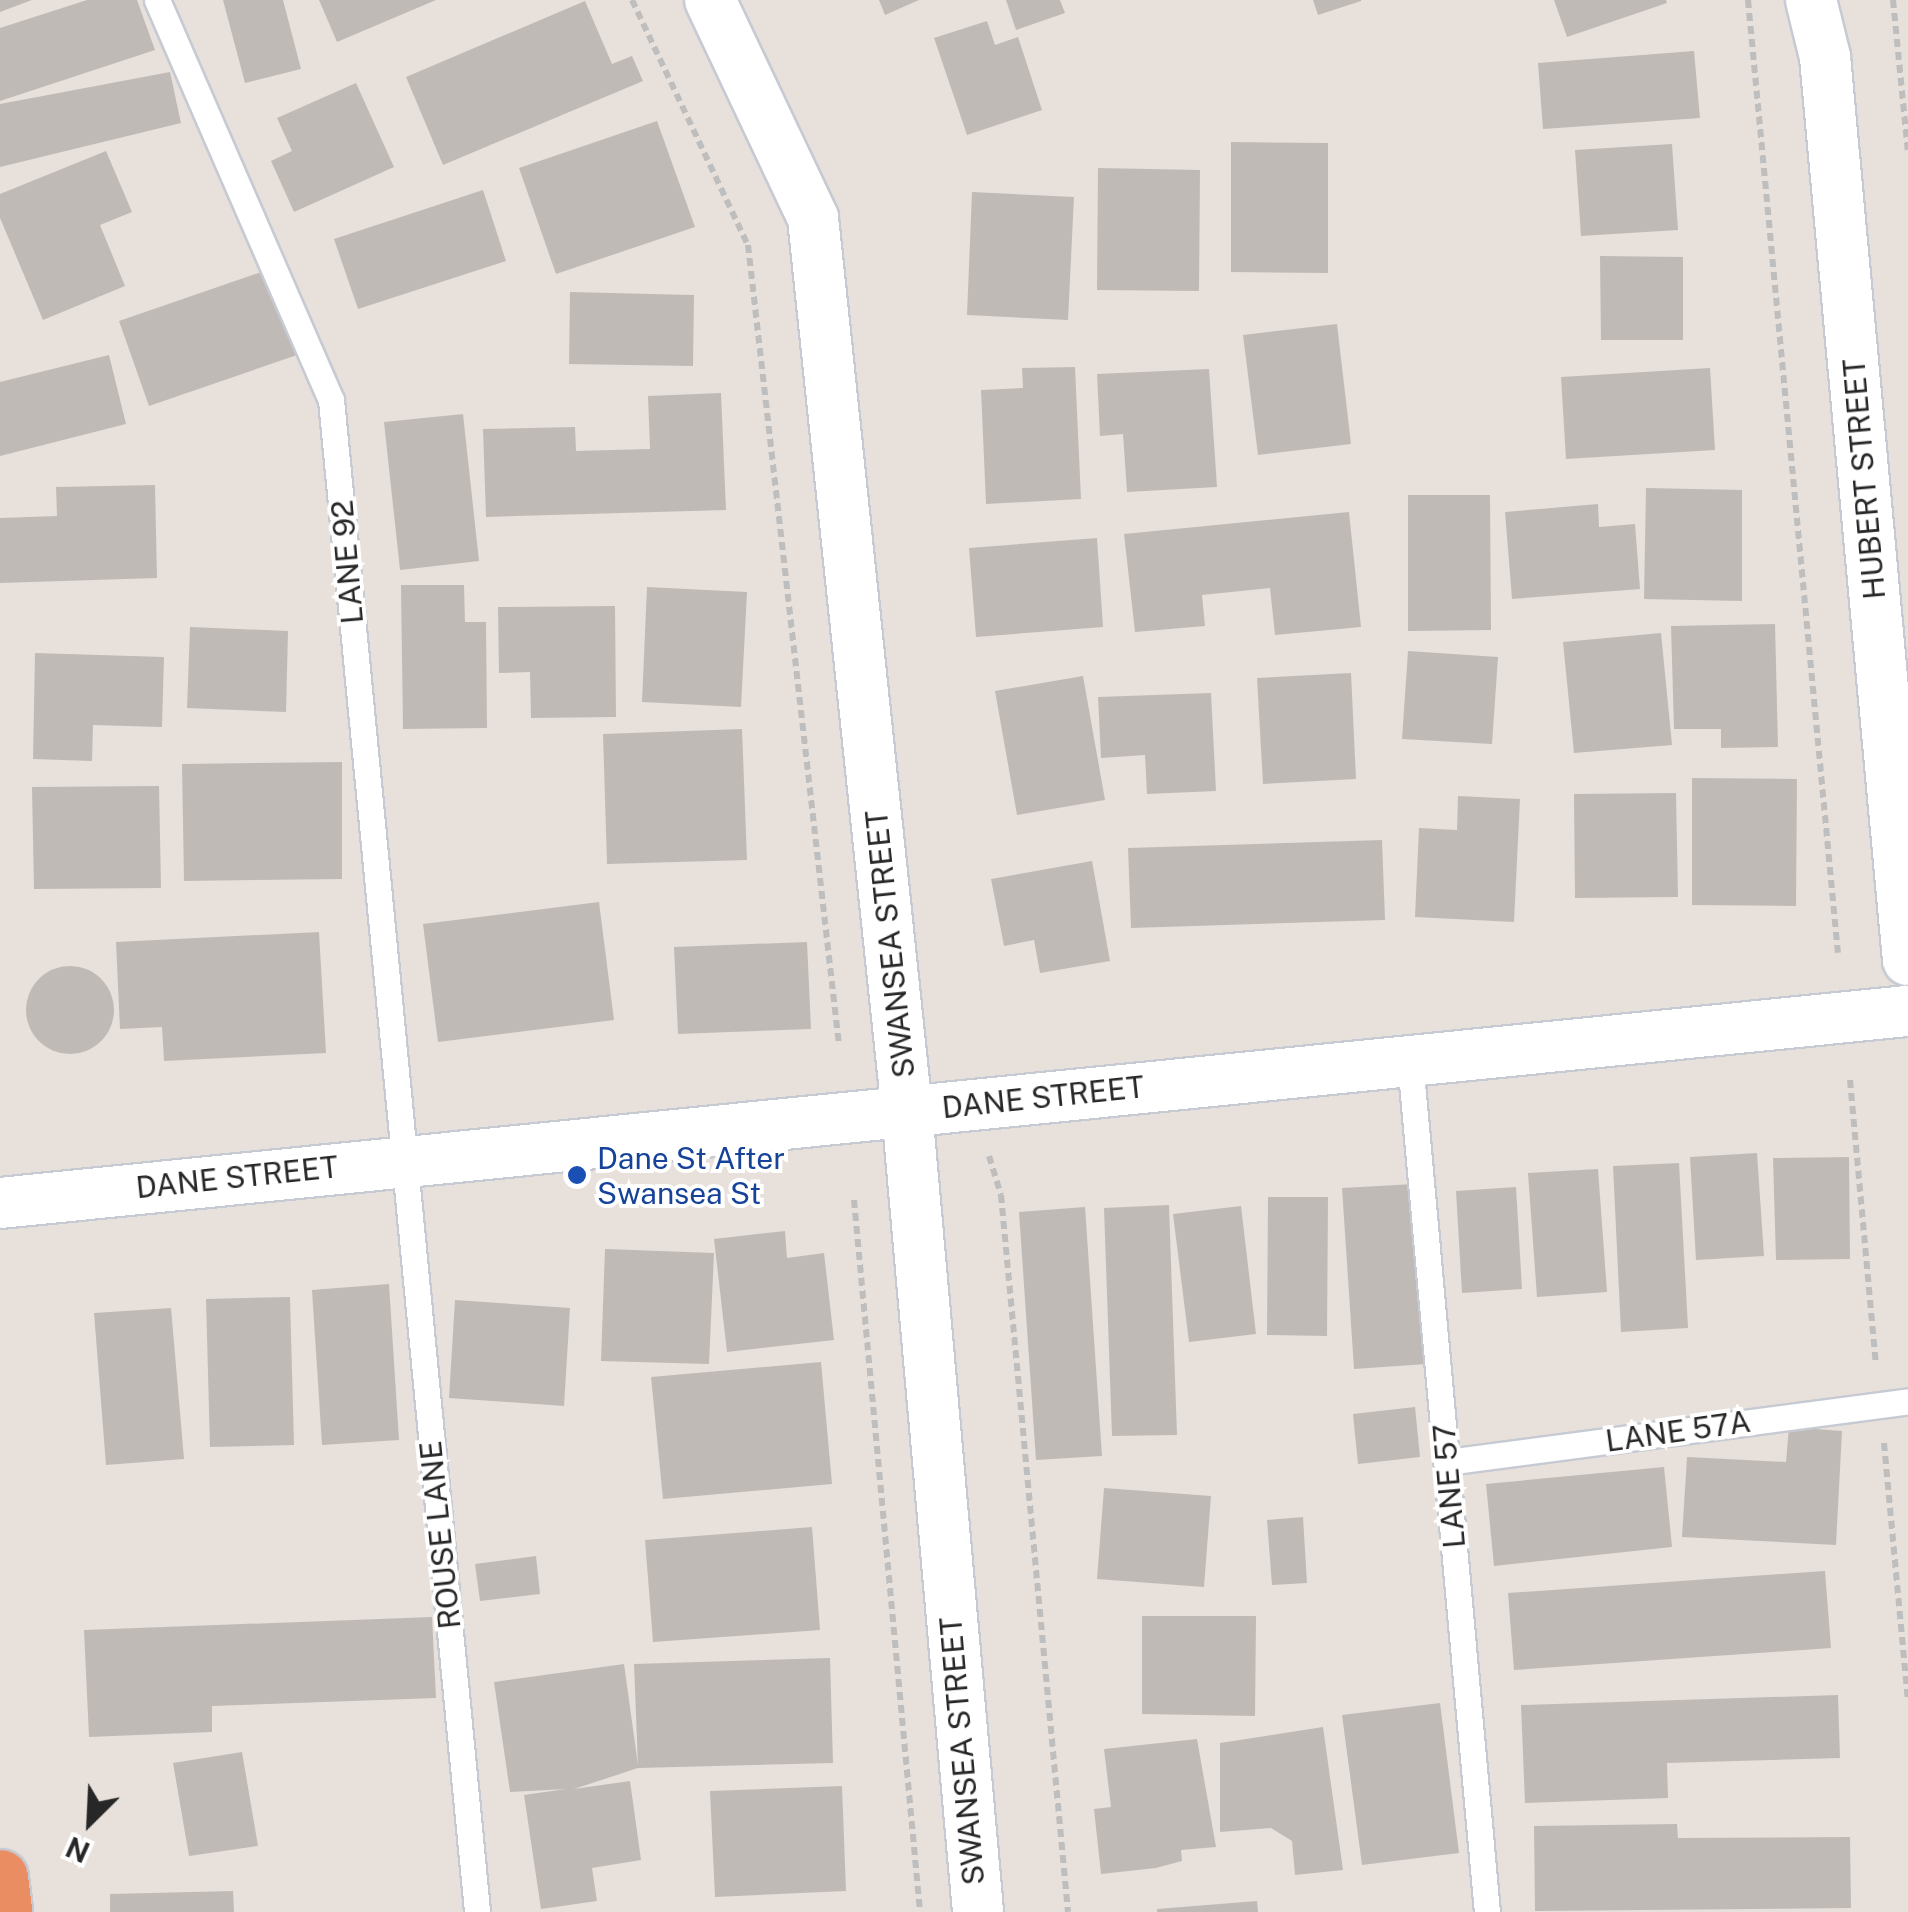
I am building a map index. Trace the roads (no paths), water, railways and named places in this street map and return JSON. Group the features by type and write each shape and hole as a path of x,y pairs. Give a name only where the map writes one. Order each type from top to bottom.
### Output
{"highway":[{"path":"0,1877 4,1912"}],"street":[{"name":"SWANSEA STREET","path":"710,0 813,218 907,1111 978,1912"},
{"name":"HUBERT STREET","path":"1811,0 1825,57 1908,960"},
{"name":"DANE STREET","path":"0,1203 404,1158 1908,1010"}],"lane":[{"name":"LANE 92","path":"157,0 331,400 404,1158"},
{"name":"LANE 57","path":"1410,1060 1488,1912"},
{"name":"ROUSE LANE","path":"404,1158 477,1912"},
{"name":"LANE 57A","path":"1448,1462 1908,1401"}],"place":[{"name":"Dane St After Swansea St","path":"577,1175"}]}
